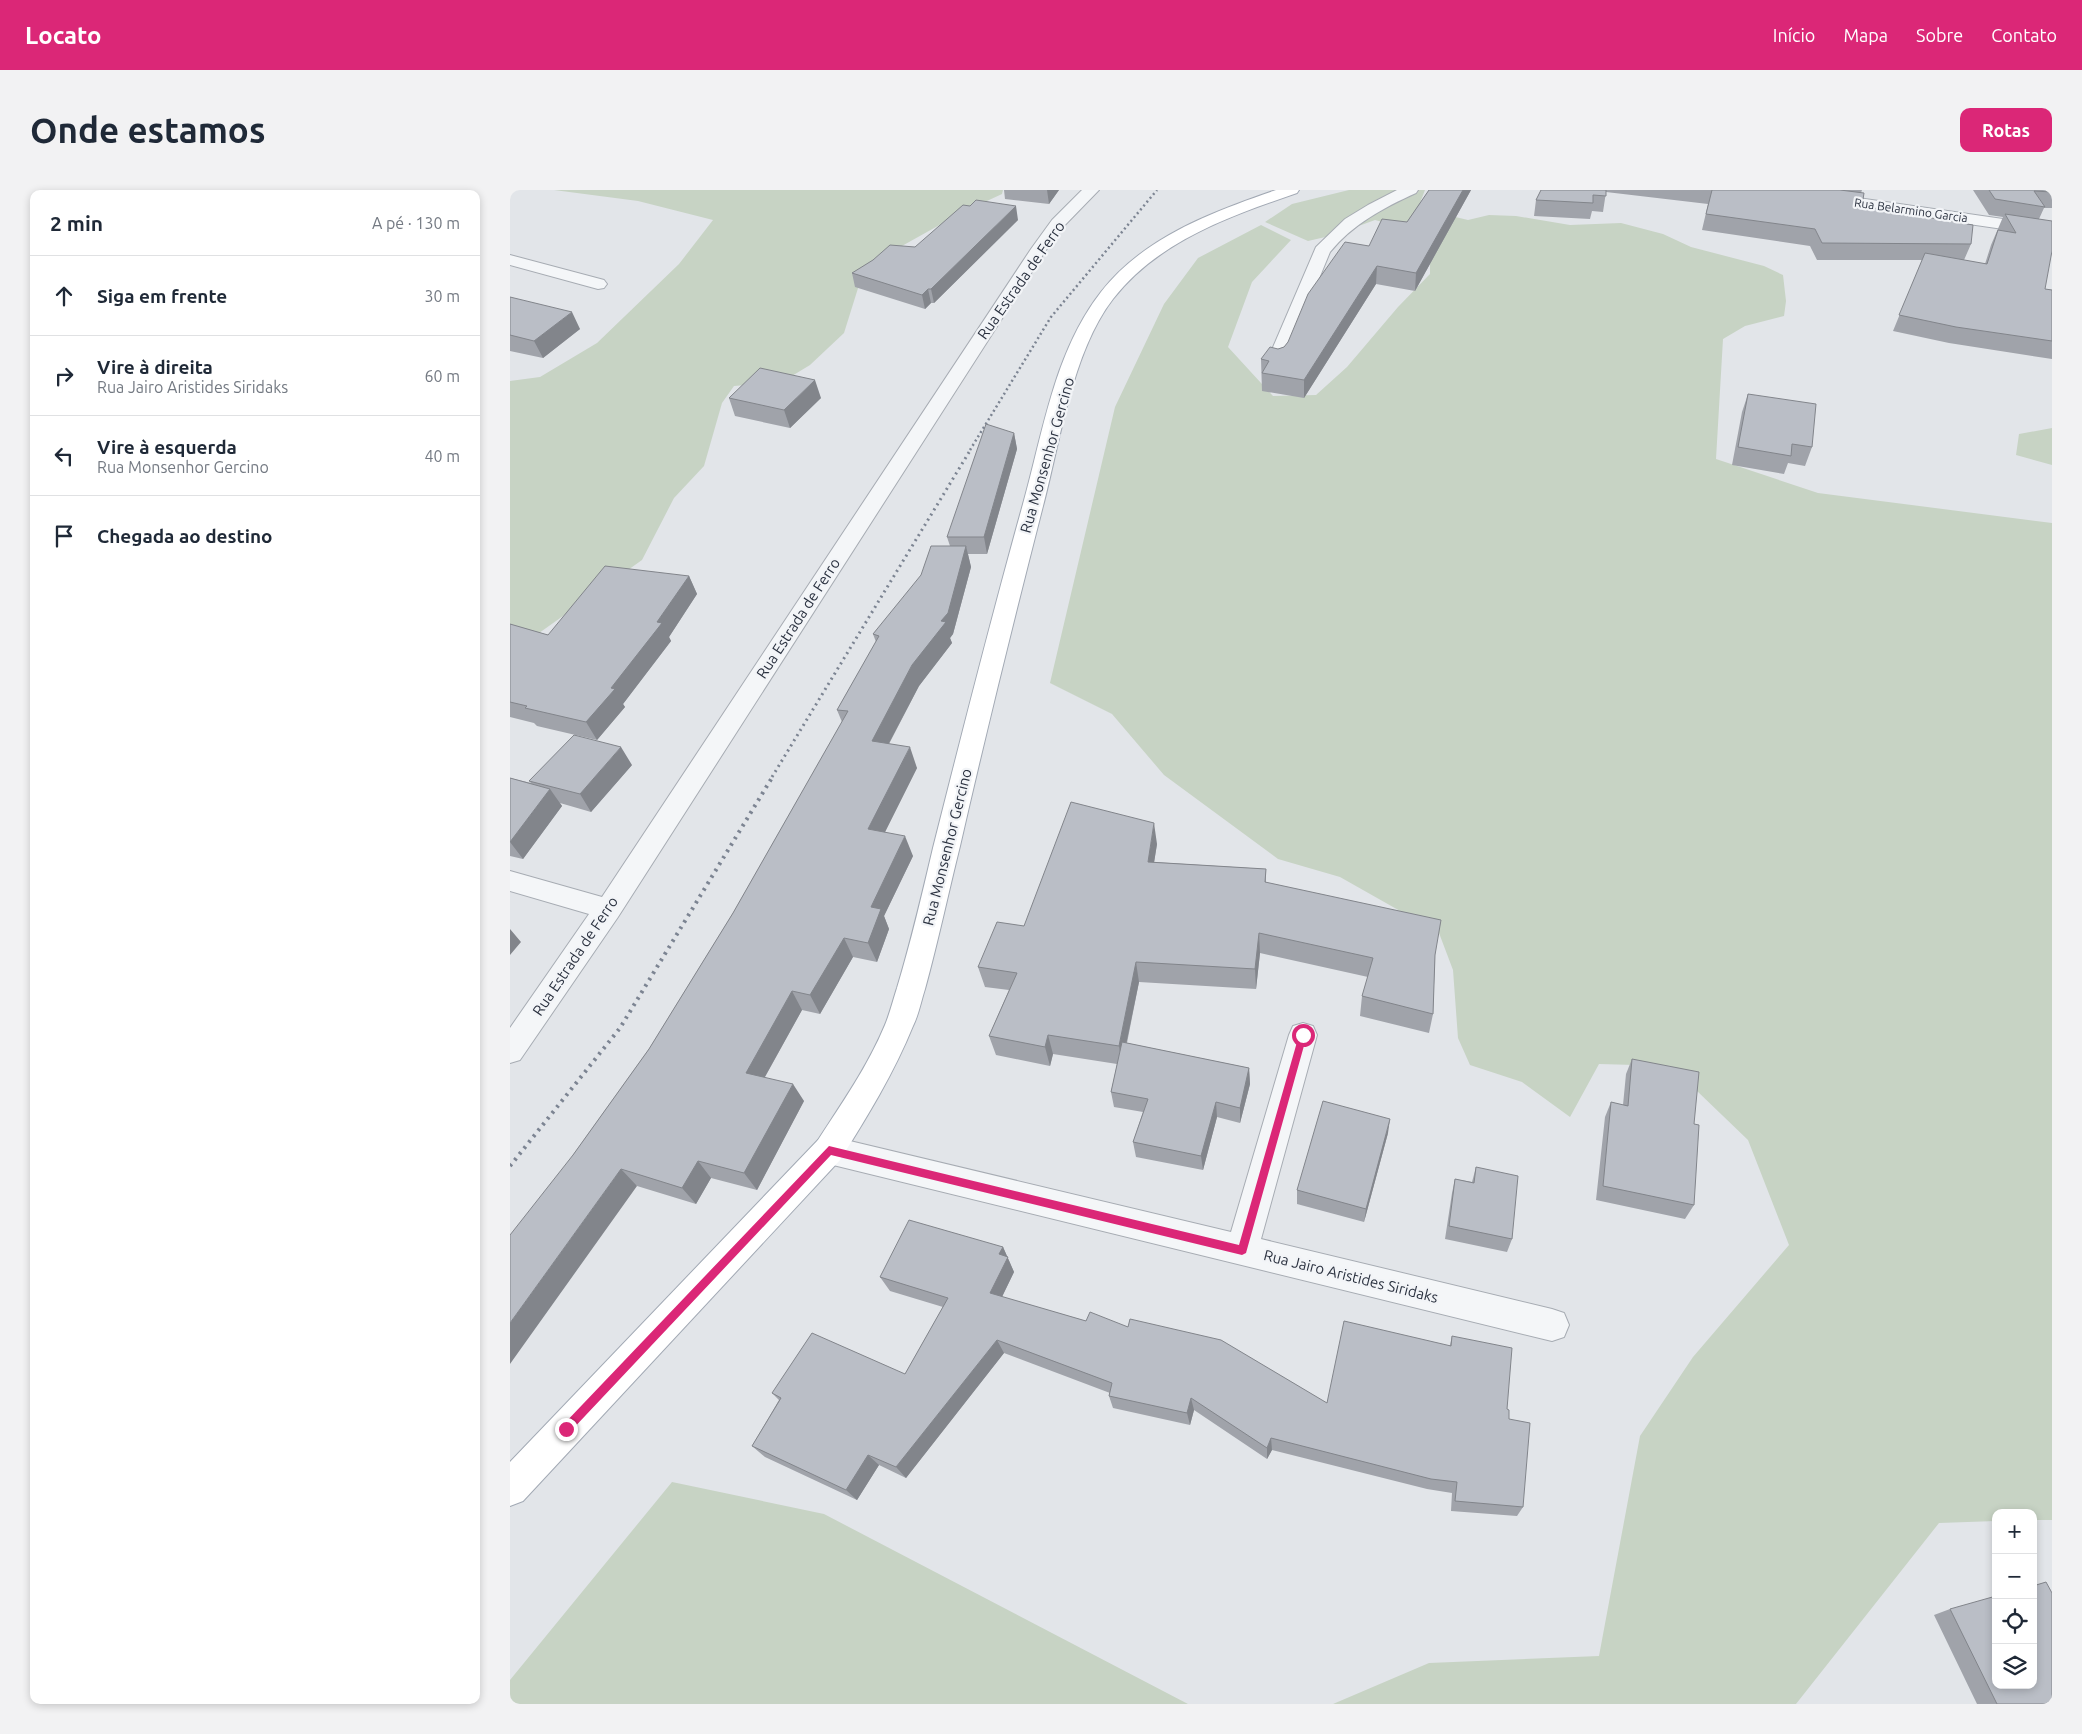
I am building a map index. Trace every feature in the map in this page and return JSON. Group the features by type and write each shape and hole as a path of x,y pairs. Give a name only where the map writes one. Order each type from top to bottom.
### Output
{"main road":[{"name":"Rua Monsenhor Gercino","path":"510,1488 829,1150 870,1085 898,1031 916,971 1003,616 1061,400 1077,349 1092,316 1108,294 1139,262 1168,241 1202,221 1291,190"}],"street":[{"name":"Rua Estrada de Ferro","path":"510,1051 608,910 1039,249 1058,223 1091,190"},
{"path":"1277,359 1322,251 1332,237 1375,206 1410,190"},
{"name":"Rua Belarmino Garcia","path":"1770,190 2052,231"},
{"path":"510,260 598,284"},
{"path":"510,881 608,910"},
{"path":"1242,1250 1303,1035"},
{"name":"Rua Jairo Aristides Siridaks","path":"829,1150 1552,1325"}],"green space":[{"path":"554,190 1003,190 1002,194 961,213 884,256 859,285 844,333 810,365 782,382 734,386 722,403 704,466 674,498 642,560 532,638 510,634 510,381 540,377 597,343 679,264 713,220 638,201"},
{"path":"1349,190 1425,190 1418,208 1468,220 1489,215 1516,216 1570,225 1621,223 1663,234 1691,247 1764,266 1783,275 1786,301 1784,316 1745,326 1723,339 1716,459 1818,493 2052,523 2052,1520 2037,1520 2037,1509 1992,1509 1992,1521 1939,1523 1796,1704 1333,1704 1429,1663 1599,1656 1640,1436 1693,1357 1789,1245 1748,1140 1671,1066 1599,1064 1570,1117 1522,1082 1470,1065 1458,1038 1453,970 1439,933 1340,877 1278,859 1164,775 1112,714 1050,683 1115,407 1164,304 1198,258 1261,225 1291,240 1252,282 1228,347 1273,396 1316,395 1347,367 1398,307 1430,274 1430,256 1420,232 1375,220 1334,235 1308,241 1265,222 1292,204"},
{"path":"2052,428 2052,465 2016,455 2019,434"},
{"path":"672,1482 824,1514 1188,1704 510,1704 510,1680"}],"building":[{"path":"1429,190 1463,190 1416,273 1377,266 1304,380 1262,373 1269,361 1261,359 1270,347 1278,349 1284,347 1288,342 1308,294 1345,242 1369,246 1382,219 1407,222"},
{"path":"1541,190 1606,190 1606,196 1593,195 1593,203 1536,200"},
{"path":"1712,190 1840,190 1864,193 1862,206 1973,225 1971,244 1822,243 1815,229 1706,214"},
{"path":"1989,190 2052,190 2052,192 2034,191 2045,207 1995,199"},
{"path":"976,200 1016,206 931,289 928,289 922,295 852,273 873,260 890,245 915,247 963,205 970,206"},
{"path":"2005,214 2052,221 2052,251 2045,289 2052,290 2052,341 1956,327 1899,315 1925,253 1987,264 1998,230 2016,233"},
{"path":"510,297 572,312 534,341 510,335"},
{"path":"760,368 815,380 784,410 729,398"},
{"path":"1748,394 1816,404 1812,447 1792,444 1791,456 1738,447"},
{"path":"986,424 1014,433 984,537 947,537"},
{"path":"931,546 966,546 948,613 941,621 946,622 912,665 872,741 910,747 868,829 905,836 871,907 881,909 868,943 844,938 810,995 792,991 746,1073 793,1084 744,1173 698,1161 682,1188 621,1169 510,1323 510,1235 573,1155 649,1049 733,913 848,711 837,710 879,636 873,634 921,575"},
{"path":"605,566 689,576 657,622 662,623 611,688 615,689 586,722 525,708 527,706 510,702 510,624 548,635"},
{"path":"574,735 621,747 580,794 529,781"},
{"path":"510,778 550,789 510,842"},
{"path":"1071,802 1154,823 1148,862 1266,869 1265,882 1441,920 1435,955 1433,1014 1362,996 1373,958 1259,933 1255,969 1136,962 1119,1046 1048,1035 1045,1047 989,1036 1017,973 978,967 997,922 1024,926"},
{"path":"1122,1042 1249,1068 1240,1108 1216,1102 1201,1156 1133,1142 1148,1099 1111,1092"},
{"path":"1632,1059 1699,1072 1694,1124 1699,1125 1694,1205 1603,1186 1611,1102 1628,1106"},
{"path":"1323,1101 1390,1119 1366,1209 1297,1190"},
{"path":"1476,1167 1518,1176 1512,1239 1449,1226 1455,1179 1474,1183"},
{"path":"909,1220 1003,1247 999,1254 1008,1257 990,1293 1086,1321 1090,1312 1128,1327 1130,1319 1221,1340 1327,1403 1344,1321 1451,1346 1452,1336 1512,1348 1507,1409 1509,1410 1509,1419 1530,1423 1523,1507 1455,1501 1457,1482 1431,1479 1271,1438 1267,1448 1191,1398 1187,1413 1109,1396 1112,1383 997,1340 896,1467 868,1455 846,1490 752,1446 781,1398 772,1393 812,1333 905,1374 948,1298 880,1277"},
{"path":"2046,1582 2052,1593 2052,1704 1997,1704 1950,1609 1992,1597 1992,1689 2037,1689 2037,1585"}],"railway":[{"path":"970,450 1051,317 1157,190"},
{"path":"772,777 971,449"},
{"path":"510,1166 620,1028 773,776"}],"route":[{"path":"566,1429 829,1150 1242,1250 1303,1035"}]}
